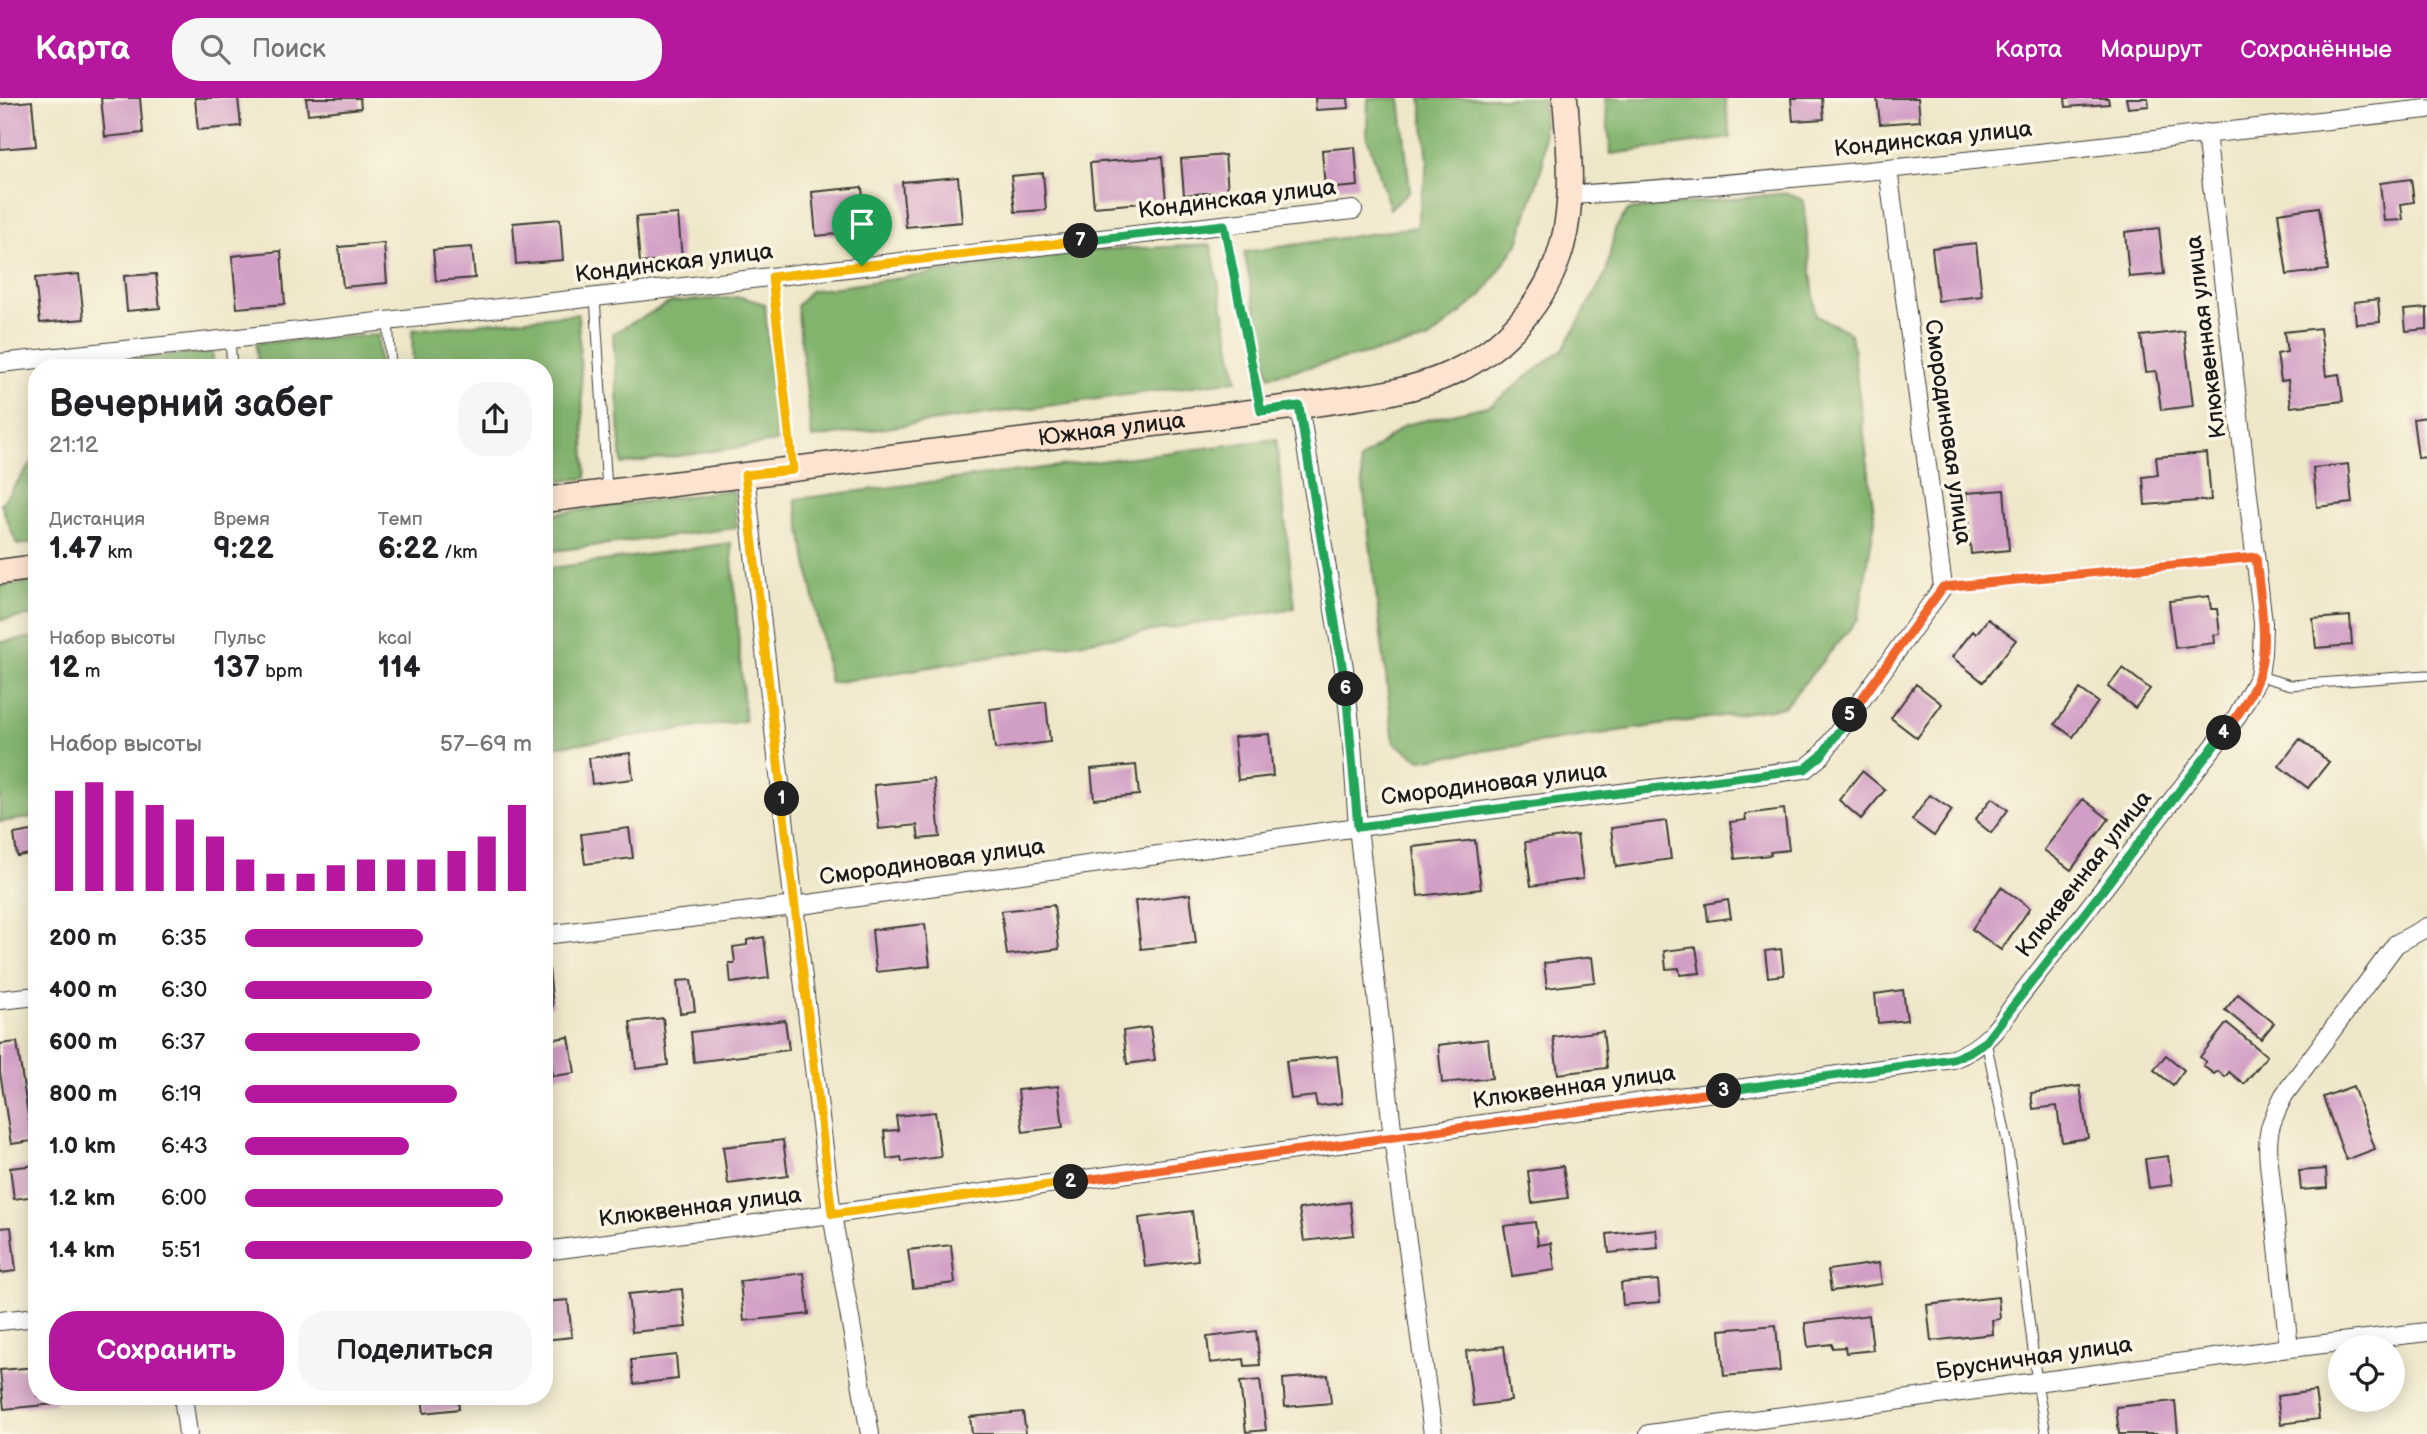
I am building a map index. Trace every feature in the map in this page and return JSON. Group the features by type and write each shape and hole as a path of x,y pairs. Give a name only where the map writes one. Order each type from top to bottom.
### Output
{"street":[{"name":"Южная улица","path":"553,499 1299,406 1375,395 1453,373 1482,357 1506,338 1524,318 1545,286 1562,247 1570,195 1565,98"},
{"name":"Кондинская улица","path":"1570,195 1888,169 2427,109"},
{"name":"Клюквенная улица","path":"553,1250 832,1214 1953,1059 1986,1041 2236,718 2259,676 2263,623 2206,133"},
{"name":"Смородиновая улица","path":"553,934 794,906 1358,827 1805,769 1821,756 1943,587 1888,169"},
{"name":"Кондинская улица","path":"38,359 1353,210"},
{"name":"Кондинская улица","path":"0,363 28,360"},
{"path":"1299,406 1343,668 1393,1137 1433,1434"},
{"path":"745,475 832,1214 870,1434"},
{"path":"0,572 28,569"},
{"path":"2289,1348 2266,1137 2284,1095 2396,944 2427,928"},
{"path":"0,1000 28,997"},
{"path":"0,1321 28,1318"},
{"name":"Брусничная улица","path":"1648,1434 2427,1332"},
{"path":"184,1405 188,1434"}],"lane":[{"path":"1224,225 1261,411"},
{"path":"772,277 793,470"},
{"path":"595,297 607,492"},
{"path":"388,321 390,359"},
{"path":"230,339 231,359"},
{"path":"1943,587 2256,557"},
{"path":"2259,676 2291,685 2427,675"},
{"path":"1986,1041 2007,1141 2037,1383 2046,1434"}],"green space":[{"path":"1368,98 1400,98 1410,190 1390,209 1367,136"},
{"path":"1421,98 1542,98 1543,163 1518,243 1482,295 1428,340 1269,376 1244,252 1417,227 1428,161"},
{"path":"1605,98 1725,98 1731,138 1611,154"},
{"path":"1786,193 1803,200 1816,316 1851,333 1875,521 1858,619 1784,707 1421,760 1394,743 1360,460 1405,425 1491,405 1564,348 1606,273 1615,229 1628,210"},
{"path":"1211,245 1237,380 812,438 797,306 810,291 1094,250"},
{"path":"741,297 765,304 776,442 622,464 613,333 671,302"},
{"path":"578,314 586,478 553,482 553,359 413,359 412,330"},
{"path":"378,335 379,359 257,359 256,343"},
{"path":"212,350 213,359 138,359"},
{"path":"1276,439 1295,608 830,683 795,499"},
{"path":"28,468 28,543 17,545 1,504"},
{"path":"733,490 737,528 553,551 553,514"},
{"path":"731,543 745,721 553,747 553,568"},
{"path":"28,582 28,616 0,620 0,586"},
{"path":"28,638 28,818 0,822 0,642"}],"building":[{"path":"101,98 140,98 143,133 105,137"},
{"path":"195,98 238,98 241,126 198,130"},
{"path":"306,98 360,98 361,108 308,114"},
{"path":"1315,98 1348,98 1349,108 1316,110"},
{"path":"1791,98 1822,98 1824,119 1793,121"},
{"path":"1877,98 1918,98 1920,121 1880,124"},
{"path":"2065,98 2108,98 2109,104 2066,107"},
{"path":"2126,98 2148,98 2149,106 2128,108"},
{"path":"32,101 36,146 0,149 0,104"},
{"path":"1355,147 1358,186 1325,189 1322,150"},
{"path":"1225,155 1228,191 1184,195 1181,159"},
{"path":"1162,157 1166,201 1094,207 1090,163"},
{"path":"1043,173 1046,210 1015,212 1011,176"},
{"path":"958,177 962,222 906,227 902,182"},
{"path":"2411,179 2414,202 2401,204 2403,220 2384,221 2380,183"},
{"path":"862,187 866,231 816,236 812,192"},
{"path":"2319,207 2328,270 2287,275 2278,213"},
{"path":"678,214 682,259 640,263 636,217"},
{"path":"560,219 563,260 516,264 513,223"},
{"path":"2159,228 2164,274 2129,277 2125,232"},
{"path":"384,243 387,283 343,287 339,247"},
{"path":"1976,243 1982,296 1938,301 1932,248"},
{"path":"472,247 475,278 436,281 433,250"},
{"path":"281,251 285,304 237,308 232,256"},
{"path":"79,274 84,319 40,323 35,278"},
{"path":"156,274 160,308 127,311 124,276"},
{"path":"2378,299 2380,322 2356,324 2354,302"},
{"path":"2427,308 2427,329 2406,331 2404,310"},
{"path":"2320,328 2326,376 2339,374 2343,401 2291,407 2288,380 2281,381 2277,354 2287,352 2284,332"},
{"path":"2184,331 2193,406 2161,410 2156,371 2146,372 2141,336"},
{"path":"2427,417 2427,457 2418,458 2413,419"},
{"path":"2207,453 2211,500 2145,505 2143,477 2158,475 2156,457"},
{"path":"2348,464 2352,503 2317,507 2313,468"},
{"path":"2004,490 2009,550 1971,554 1966,493"},
{"path":"2209,596 2211,609 2217,609 2220,634 2214,635 2215,643 2175,648 2169,601"},
{"path":"2350,616 2352,645 2316,648 2313,619"},
{"path":"1988,619 2016,640 1983,682 1952,657 1973,631 1976,634"},
{"path":"2123,668 2150,689 2135,708 2108,687"},
{"path":"1916,684 1942,704 1917,738 1891,718"},
{"path":"2080,689 2098,702 2073,737 2055,724"},
{"path":"1046,702 1050,742 995,749 990,709"},
{"path":"1269,734 1273,776 1238,780 1234,737"},
{"path":"2300,739 2329,762 2308,788 2279,766"},
{"path":"630,753 633,779 592,784 589,758"},
{"path":"1136,765 1139,795 1094,799 1091,769"},
{"path":"1862,771 1885,790 1861,819 1839,800"},
{"path":"934,779 940,837 919,839 917,825 879,829 874,785"},
{"path":"1930,795 1952,810 1934,836 1912,820"},
{"path":"1992,798 2008,810 1991,833 1975,820"},
{"path":"2083,799 2109,819 2071,870 2044,850"},
{"path":"1784,809 1789,850 1735,859 1730,822 1746,820 1745,814"},
{"path":"1666,821 1671,859 1616,867 1611,828"},
{"path":"629,828 633,858 585,864 581,834"},
{"path":"28,832 28,854 17,856 14,834"},
{"path":"1577,835 1583,879 1531,886 1525,842"},
{"path":"1475,840 1481,889 1418,896 1413,847"},
{"path":"2001,887 2030,908 2001,950 1972,929"},
{"path":"1190,894 1196,943 1141,949 1135,901"},
{"path":"1728,900 1731,918 1708,921 1706,904"},
{"path":"1054,905 1059,949 1007,955 1001,911"},
{"path":"925,924 930,966 876,972 872,930"},
{"path":"764,937 769,978 731,983 729,963 735,963 733,947 747,945 747,940"},
{"path":"1696,947 1700,973 1680,975 1679,968 1666,969 1664,951"},
{"path":"1781,949 1784,975 1768,977 1765,951"},
{"path":"1592,957 1595,982 1547,988 1544,963"},
{"path":"691,980 695,1011 680,1013 677,981"},
{"path":"1903,990 1907,1020 1878,1023 1875,994"},
{"path":"2238,994 2274,1023 2261,1039 2225,1010"},
{"path":"663,1018 668,1065 636,1069 630,1022"},
{"path":"785,1020 789,1050 694,1062 691,1032"},
{"path":"2227,1023 2267,1056 2244,1084 2229,1072 2225,1077 2218,1071 2214,1074 2203,1066 2206,1062 2200,1057"},
{"path":"1150,1027 1155,1060 1127,1064 1123,1031"},
{"path":"1603,1031 1607,1068 1558,1074 1553,1037"},
{"path":"569,1037 575,1073 553,1076 553,1039"},
{"path":"1488,1039 1492,1078 1442,1083 1438,1045"},
{"path":"17,1042 28,1115 28,1142 11,1144 0,1072 0,1044"},
{"path":"2166,1055 2184,1070 2173,1085 2154,1070"},
{"path":"1337,1056 1342,1103 1317,1106 1315,1096 1291,1099 1286,1061"},
{"path":"1058,1086 1063,1127 1023,1132 1018,1090"},
{"path":"2080,1086 2088,1138 2062,1142 2057,1106 2033,1109 2031,1093"},
{"path":"2353,1086 2375,1149 2346,1160 2323,1097"},
{"path":"935,1112 941,1157 902,1162 901,1157 887,1159 884,1131 898,1130 896,1116"},
{"path":"783,1140 788,1176 728,1184 723,1147"},
{"path":"2168,1156 2172,1185 2149,1188 2145,1159"},
{"path":"28,1166 28,1197 14,1199 10,1168"},
{"path":"1563,1166 1568,1198 1532,1203 1528,1171"},
{"path":"2326,1169 2327,1188 2301,1190 2299,1171"},
{"path":"1350,1202 1354,1235 1304,1241 1299,1209"},
{"path":"1192,1211 1198,1260 1145,1267 1139,1218"},
{"path":"1535,1222 1538,1245 1551,1243 1555,1270 1512,1276 1504,1226"},
{"path":"11,1227 16,1271 0,1273 0,1228"},
{"path":"1656,1229 1658,1248 1609,1253 1607,1234"},
{"path":"951,1245 955,1283 913,1288 908,1250"},
{"path":"1879,1263 1882,1284 1831,1291 1828,1270"},
{"path":"804,1273 809,1314 744,1321 740,1281"},
{"path":"1658,1280 1660,1302 1623,1305 1621,1283"},
{"path":"682,1289 686,1327 632,1332 628,1294"},
{"path":"1998,1297 2000,1319 1992,1320 1993,1334 1931,1341 1927,1305"},
{"path":"568,1300 572,1337 553,1339 553,1301"},
{"path":"1869,1315 1873,1350 1846,1353 1845,1347 1832,1348 1832,1344 1808,1347 1805,1323"},
{"path":"1776,1325 1780,1371 1724,1376 1720,1330"},
{"path":"1256,1331 1260,1365 1245,1366 1244,1359 1210,1363 1207,1337"},
{"path":"1504,1346 1511,1401 1473,1406 1466,1351"},
{"path":"676,1355 678,1379 634,1384 631,1360"},
{"path":"28,1368 28,1405 45,1405 4,1409 0,1370"},
{"path":"1328,1375 1331,1403 1285,1407 1283,1379"},
{"path":"1260,1380 1266,1430 1246,1432 1240,1382"},
{"path":"2315,1391 2319,1419 2281,1424 2277,1396"},
{"path":"2175,1401 2178,1434 2119,1434 2116,1407"},
{"path":"423,1405 459,1405 459,1409 424,1413"},
{"path":"1023,1412 1026,1434 972,1434 970,1417"}],"route":[{"path":"1224,225 1261,411 1299,406 1343,668 1358,827 1805,769 1821,756 1943,587 2256,557 2263,623 2259,676 2236,718 1997,1029 1986,1041 1953,1059 832,1214 745,475 793,470 772,277 862,266 1224,225"}]}
